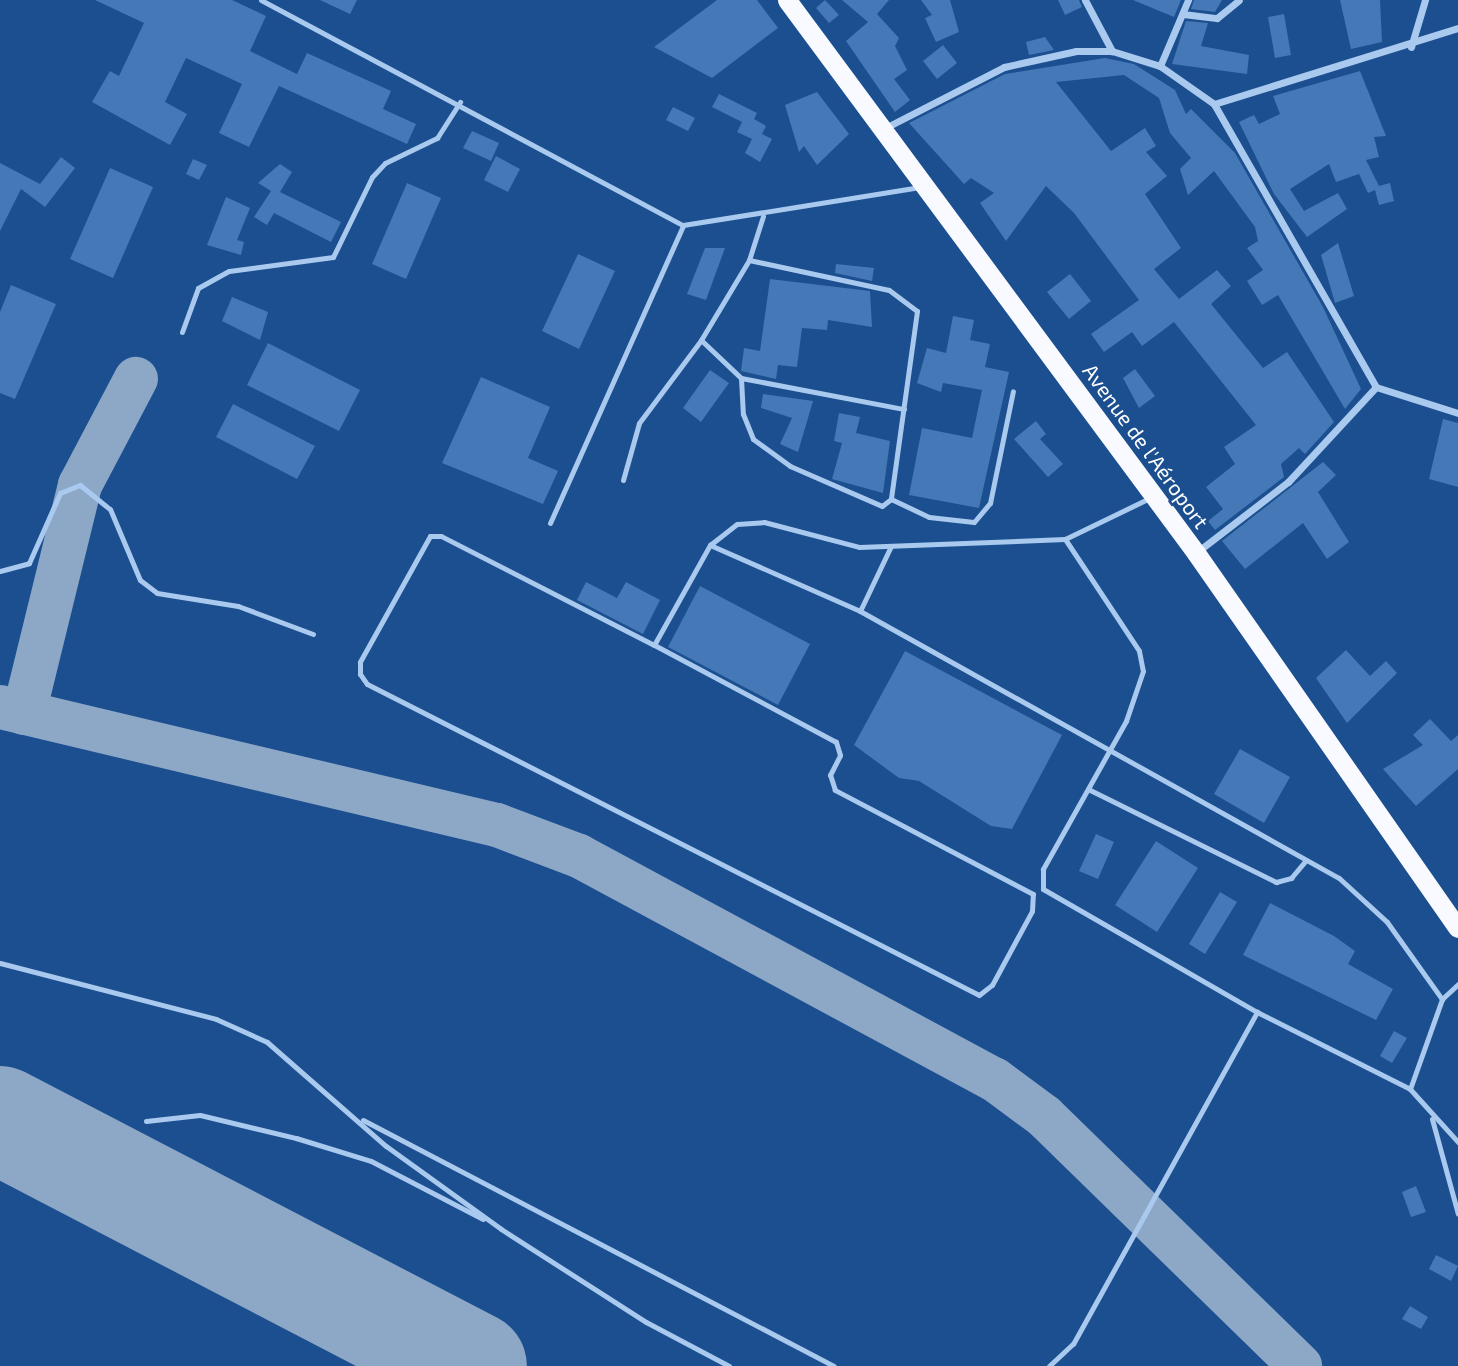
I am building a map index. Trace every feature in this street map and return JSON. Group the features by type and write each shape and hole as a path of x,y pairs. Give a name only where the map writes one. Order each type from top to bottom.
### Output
{"highway":[{"name":"Avenue de l'Aéroport","path":"788,0 929,185 1196,553 1458,928"}],"street":[{"path":"1085,0 1112,51"},
{"path":"1160,66 1188,0"},
{"path":"1183,14 1217,18 1239,0"},
{"path":"1411,47 1425,0"},
{"path":"1214,104 1411,47 1458,29"},
{"path":"885,128 1004,67 1076,51 1112,51 1160,66 1214,104 1376,387 1458,413"},
{"path":"1196,553 1288,482 1376,387"}],"lane":[{"path":"261,0 460,102 684,225 763,216 929,185"},
{"path":"182,331 198,288 229,271 333,257 372,177 385,163 437,138 460,102"},
{"path":"623,480 639,423 701,340 750,260 763,216"},
{"path":"551,523 684,225"},
{"path":"741,378 743,414 753,439 834,488 882,506 891,499 919,327 906,299 845,278 750,260"},
{"path":"701,340 741,378 904,409"},
{"path":"891,499 929,517 974,522 984,514 1013,391"},
{"path":"0,571 29,563 60,493 80,485 110,509 140,580 157,593 238,606 313,634"},
{"path":"654,645 710,545 737,524 764,522 832,543 891,546 1065,539 1153,496"},
{"path":"430,536 442,536 654,645 836,742 840,755 830,775 835,790 1033,894 1032,911 987,991 971,994 367,684 360,674 360,662 430,536"},
{"path":"1065,539 1139,651 1138,695 1090,790 1043,869 1043,889 1257,1013 1410,1089 1432,1119 1458,1142"},
{"path":"710,545 860,611 1107,752 1339,878 1387,922 1442,999"},
{"path":"860,611 891,546"},
{"path":"1090,790 1276,882 1291,878 1306,860"},
{"path":"0,963 216,1019 267,1042 357,1117 501,1229"},
{"path":"1410,1089 1442,999 1458,984"},
{"path":"1049,1366 1073,1343 1257,1013"},
{"path":"146,1121 200,1115 296,1138 371,1161 501,1229 646,1322 729,1366"},
{"path":"357,1117 834,1366"},
{"path":"1432,1119 1458,1214"}],"building":[{"path":"95,0 232,0 266,16 250,51 297,74 307,53 391,91 383,109 416,124 407,144 279,86 249,147 219,133 242,84 186,58 165,102 187,114 170,145 92,102 110,71 119,76 144,23"},
{"path":"320,0 357,0 350,14"},
{"path":"717,0 757,0 778,28 712,78 654,47"},
{"path":"825,0 839,15 829,23 816,8"},
{"path":"842,0 889,0 877,14 899,38 895,46 907,70 894,79 910,100 895,112 846,41 868,22"},
{"path":"921,0 950,0 959,32 936,42 925,18 932,15"},
{"path":"1058,0 1079,0 1082,7 1065,15"},
{"path":"1133,0 1181,0 1174,17"},
{"path":"1194,0 1222,0 1215,12 1191,9"},
{"path":"1340,0 1380,0 1382,42 1351,49"},
{"path":"1284,14 1291,55 1275,58 1268,17"},
{"path":"1186,21 1208,23 1201,46 1249,55 1247,74 1172,64"},
{"path":"1045,37 1054,50 1029,55 1026,42"},
{"path":"943,45 957,63 937,79 923,61"},
{"path":"1105,58 1134,64 1175,90 1186,114 1191,109 1235,153 1323,307 1361,389 1345,409 1278,295 1262,305 1247,281 1263,270 1247,248 1258,241 1255,227 1214,171 1188,195 1180,169 1191,158 1170,133 1159,98 1124,75 1056,82 1111,151 1145,128 1156,146 1146,152 1167,176 1145,194 1181,248 1154,269 1179,299 1217,270 1231,286 1211,304 1263,368 1287,352 1334,422 1305,454 1299,448 1281,464 1284,477 1215,530 1208,521 1223,509 1206,487 1235,464 1224,447 1256,425 1174,322 1142,346 1132,332 1104,352 1091,334 1139,300 1074,213 1046,186 1006,241 980,203 994,193 971,178 964,184 909,123 1005,74"},
{"path":"1360,71 1386,136 1374,137 1379,157 1366,160 1379,186 1390,183 1394,201 1379,205 1375,190 1368,193 1359,174 1336,182 1329,164 1290,189 1304,211 1338,193 1347,209 1307,237 1274,194 1239,122 1254,115 1259,124 1280,114 1273,96"},
{"path":"817,92 849,134 817,165 804,146 799,152 785,105"},
{"path":"719,94 757,113 754,119 766,126 762,134 772,139 760,162 745,153 752,139 737,132 742,122 712,107"},
{"path":"673,107 695,118 688,131 666,120"},
{"path":"472,131 499,143 491,161 463,148"},
{"path":"496,156 520,169 508,192 484,180"},
{"path":"61,157 75,168 45,207 21,189 0,231 0,163 40,184"},
{"path":"193,159 207,165 199,180 186,174"},
{"path":"280,164 292,172 280,192 341,222 331,242 274,213 267,225 254,217 271,191 258,183"},
{"path":"110,168 153,187 113,278 70,259"},
{"path":"407,183 441,198 406,279 372,264"},
{"path":"226,197 250,208 237,240 244,242 241,255 207,245"},
{"path":"1338,243 1354,296 1335,303 1321,255"},
{"path":"705,248 725,248 706,300 687,294"},
{"path":"578,254 615,271 579,349 542,331"},
{"path":"836,264 874,268 872,281 835,273"},
{"path":"1070,274 1091,301 1069,319 1047,292"},
{"path":"770,279 870,291 872,327 828,320 827,330 802,328 797,367 778,365 776,379 741,371 744,348 760,351"},
{"path":"11,285 56,304 15,399 0,393 0,312"},
{"path":"232,297 268,312 260,340 222,321"},
{"path":"953,316 974,320 970,340 990,344 985,367 1009,372 979,508 909,495 922,428 972,438 982,390 943,383 941,392 917,383 927,348 946,353"},
{"path":"268,343 360,390 339,431 247,385"},
{"path":"1135,369 1155,396 1139,408 1123,378"},
{"path":"710,370 729,383 701,422 683,408"},
{"path":"481,377 550,407 528,458 558,471 543,504 442,463"},
{"path":"763,394 813,401 798,452 780,444 792,418 761,408"},
{"path":"233,404 315,446 297,479 216,437"},
{"path":"839,413 860,417 856,433 890,441 883,493 832,479 842,443 834,441"},
{"path":"1443,419 1458,423 1458,487 1429,479"},
{"path":"1036,421 1046,434 1040,439 1063,464 1048,477 1014,439"},
{"path":"1323,462 1336,475 1318,492 1349,542 1327,559 1303,523 1245,569 1222,541"},
{"path":"586,582 617,598 626,582 660,600 643,634 577,600"},
{"path":"700,586 810,644 778,705 668,647"},
{"path":"1346,650 1370,676 1386,661 1397,673 1347,723 1316,678"},
{"path":"905,651 1062,735 1012,829 991,826 919,781 899,778 854,745"},
{"path":"1430,719 1451,741 1458,735 1458,769 1416,806 1383,769 1423,745 1413,735"},
{"path":"1240,749 1290,777 1264,823 1214,794"},
{"path":"1096,834 1114,842 1098,879 1079,871"},
{"path":"1156,841 1198,868 1157,932 1115,905"},
{"path":"1220,892 1237,902 1205,954 1189,944"},
{"path":"1270,903 1334,936 1355,951 1348,964 1393,989 1376,1020 1243,955"},
{"path":"1394,1031 1407,1038 1392,1063 1380,1056"},
{"path":"1416,1186 1426,1212 1411,1217 1402,1192"},
{"path":"1436,1255 1458,1266 1451,1281 1429,1269"},
{"path":"1410,1306 1428,1317 1421,1329 1402,1319"}],"taxiway":[{"path":"24,713 80,485 136,379"},
{"path":"0,707 497,825 579,856 994,1079 1044,1116 1300,1366"}],"runway":[{"path":"0,1120 473,1366"}]}
